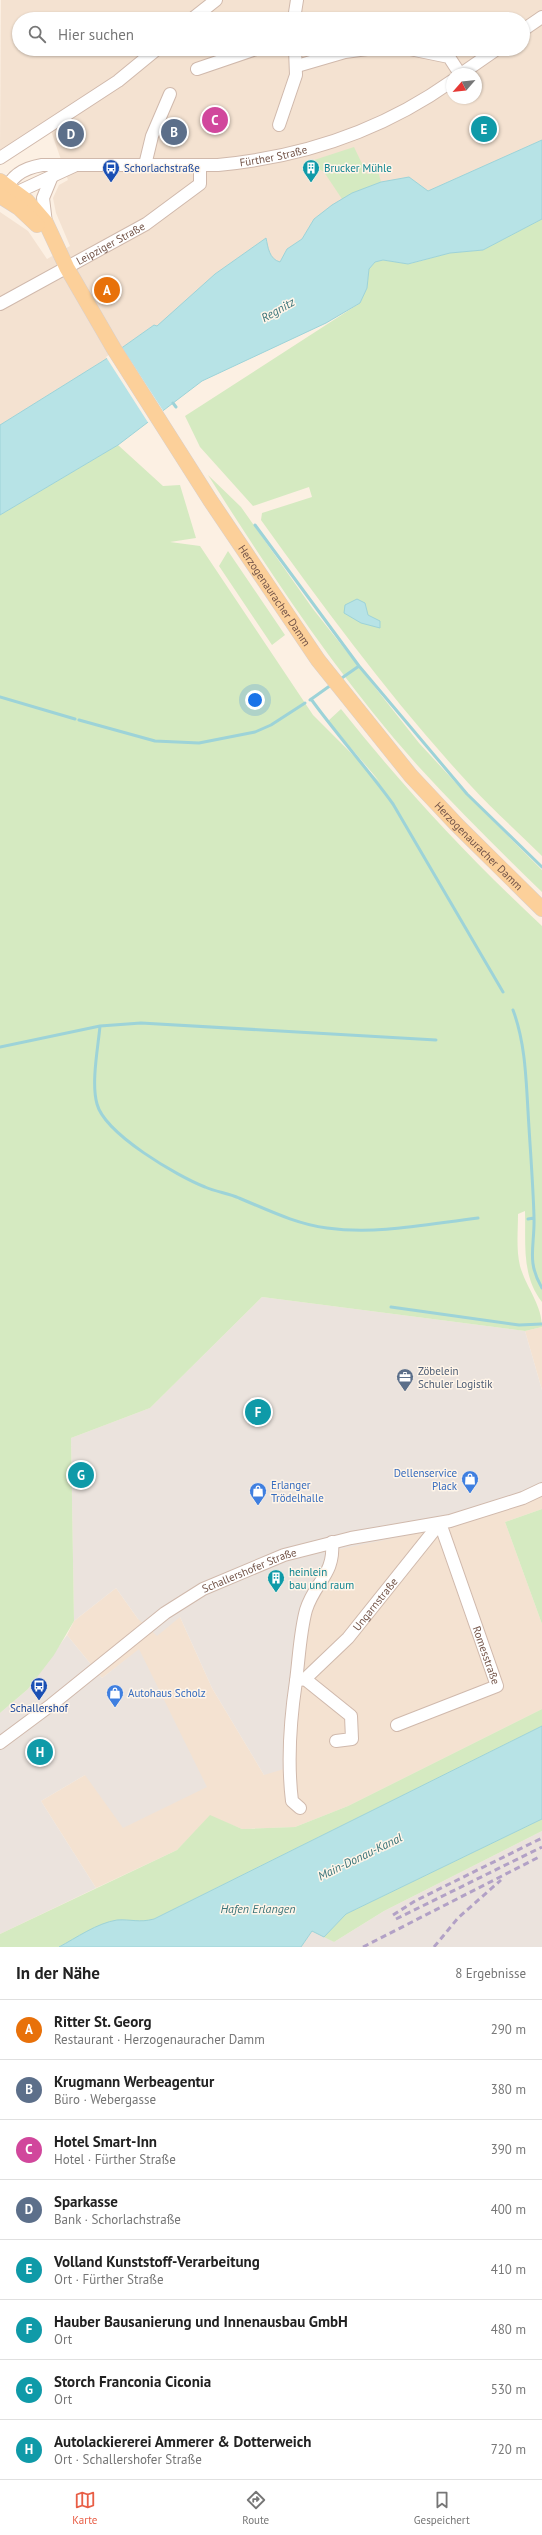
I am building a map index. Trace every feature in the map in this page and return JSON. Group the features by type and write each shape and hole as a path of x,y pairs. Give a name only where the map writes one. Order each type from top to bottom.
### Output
{"main road":[{"name":"Herzogenauracher Damm","path":"6,191 46,223 67,268 114,349 293,625 351,702 411,776 542,909"},
{"name":"Herzogenauracher Damm","path":"6,191 56,245"}],"street":[{"path":"201,12 216,0"},
{"path":"295,12 297,0"},
{"path":"530,25 542,17"},
{"path":"0,158 118,81 148,56"},
{"path":"197,69 235,56"},
{"path":"279,125 294,84 297,66 296,56"},
{"path":"297,66 331,56"},
{"path":"444,56 449,57 457,68"},
{"path":"470,68 487,56"},
{"name":"Fürther Straße","path":"6,191 18,174 31,167 53,163 200,165 257,160 313,148 348,137 393,118 446,85"},
{"path":"145,165 152,136 170,94"},
{"name":"Fürther Straße","path":"6,191 52,176 79,164"},
{"name":"Leipziger Straße","path":"0,304 146,224 194,190 201,179 200,165"},
{"path":"46,223 43,198 52,176"},
{"name":"Schallershofer Straße","path":"0,1743 52,1705 165,1613 188,1597 264,1562 332,1542 440,1523 498,1506 542,1489"},
{"name":"Ungarnstraße","path":"300,1680 348,1638 440,1523"},
{"name":"Romesstraße","path":"397,1725 497,1686 440,1523"},
{"path":"300,1808 292,1802 289,1762 291,1718 300,1680 306,1611 317,1586 331,1566 332,1542"},
{"path":"300,1680 351,1716 352,1739 336,1741"}],"shaded area":[{"path":"1,0 542,0 542,140 428,191 352,193 314,219 302,239 287,249 280,262 275,261 269,253 266,239 215,274 157,327 154,325 106,359 0,425 0,212 28,231 47,259 70,246 56,213 53,198 59,185 68,180 48,122 0,150"},
{"path":"262,1297 525,1331 542,1390 542,1495 454,1526 340,1549 327,1555 328,1561 315,1584 284,1769 264,1775 212,1688 180,1617 157,1636 138,1619 116,1588 74,1621 71,1438 150,1408"},
{"path":"542,1327 542,1390 525,1331"},
{"path":"542,1495 542,1509 505,1522 542,1624 542,1709 348,1806 295,1827 242,1829 210,1816 177,1850 96,1888 41,1801 85,1775 139,1650 102,1678 67,1635 74,1621 116,1588 138,1619 180,1617 212,1688 264,1775 303,1611 327,1555 340,1549"},
{"path":"67,1635 102,1678 139,1649 207,1787 123,1828 85,1775 41,1801 96,1888 0,1934 0,1713 28,1689"},
{"path":"542,1831 542,1947 301,1947 312,1931 316,1931 334,1942 384,1911"}],"green space":[{"path":"354,147 367,174 378,171 381,182 352,193 342,199 324,172 308,162"},
{"path":"542,219 542,856 479,795 388,690 336,623 261,520 262,513 312,497 309,487 253,506 200,447 185,416 360,303 367,288 369,269 375,262 383,260 409,264 450,253 483,250","holes":["365,603 368,615 380,621 345,605"]},
{"path":"118,445 163,486 180,485 196,538 170,542 200,546 313,715 380,782 328,721 341,709 388,766 437,821 542,926 542,1302 535,1292 528,1270 525,1247 525,1211 518,1214 518,1253 520,1266 537,1304 542,1327 525,1331 262,1297 150,1408 71,1438 74,1621 54,1655 28,1689 0,1713 0,515"},
{"path":"208,475 241,507 313,609 419,743 467,795 542,870 542,892 479,830 419,767 361,698 308,626"},
{"path":"228,551 285,635 272,645 219,566"},
{"path":"542,1509 542,1624 505,1522"},
{"path":"542,1709 542,1726 154,1919 141,1923 117,1920 59,1947 0,1947 0,1934 177,1850 210,1815 242,1829 295,1827 348,1806"},
{"path":"542,1819 542,1831 384,1911 334,1942 324,1937 346,1914"}],"water":[{"name":"Regnitz","path":"542,140 542,219 483,250 450,253 408,264 383,260 375,262 369,269 367,288 360,303 326,323 202,381 118,445 0,515 0,425 106,359 154,325 157,326 215,274 266,238 271,255 280,262 287,249 302,239 314,219 332,205 352,193 381,182 409,177 428,191"},
{"path":"357,599 365,603 368,615 380,621 380,628 361,623 344,613 345,605"},
{"path":"542,1726 542,1819 346,1914 324,1937 312,1931 301,1947 59,1947 102,1924 117,1920 144,1921 154,1919"}],"pier":[{"path":"121,346 164,412 149,424 106,357"}],"waterway":[{"path":"173,403 176,407"},
{"path":"255,525 359,666 339,680"},
{"path":"359,666 467,794 542,867"},
{"path":"310,700 331,685"},
{"path":"0,697 75,719"},
{"path":"311,699 393,804 503,992"},
{"path":"79,720 155,741 199,743 255,732 271,725 305,703"},
{"path":"513,1010 520,1034 526,1073 534,1204 532,1253 534,1270 542,1288"},
{"path":"0,1047 100,1026 141,1023 436,1040"},
{"path":"100,1026 96,1065 95,1096 103,1116 127,1141 177,1174 209,1189 235,1196 293,1220 327,1228 346,1230 402,1228 478,1218"},
{"path":"528,1219 534,1218"},
{"path":"391,1307 519,1325 542,1324"}],"railway":[{"path":"393,1915 415,1901 542,1838"},
{"path":"396,1919 542,1847"},
{"path":"363,1947 541,1856"},
{"path":"434,1947 458,1918 501,1880"}],"place":[{"name":"Hotel Smart-Inn","path":"215,120"},
{"name":"Volland Kunststoff-Verarbeitung","path":"484,129"},
{"name":"Krugmann Werbeagentur","path":"174,132"},
{"name":"Sparkasse","path":"71,134"},
{"name":"Schorlachstraße","path":"111,183"},
{"name":"Brucker Mühle","path":"311,183"},
{"name":"Ritter St. Georg","path":"107,290"},
{"name":"Zöbelein Schuler Logistik","path":"405,1392"},
{"name":"Hauber Bausanierung und Innenausbau GmbH","path":"258,1412"},
{"name":"Storch Franconia Ciconia","path":"81,1475"},
{"name":"Dellenservice Plack","path":"470,1494"},
{"name":"Erlanger Trödelhalle","path":"258,1506"},
{"name":"heinlein bau und raum","path":"276,1593"},
{"name":"Schallershof","path":"39,1701"},
{"name":"Autohaus Scholz","path":"115,1708"},
{"name":"Autolackiererei Ammerer & Dotterweich","path":"40,1752"}],"water label":[{"name":"Main-Donau-Kanal","path":"360,1857"},
{"name":"Hafen Erlangen","path":"258,1909"}]}
